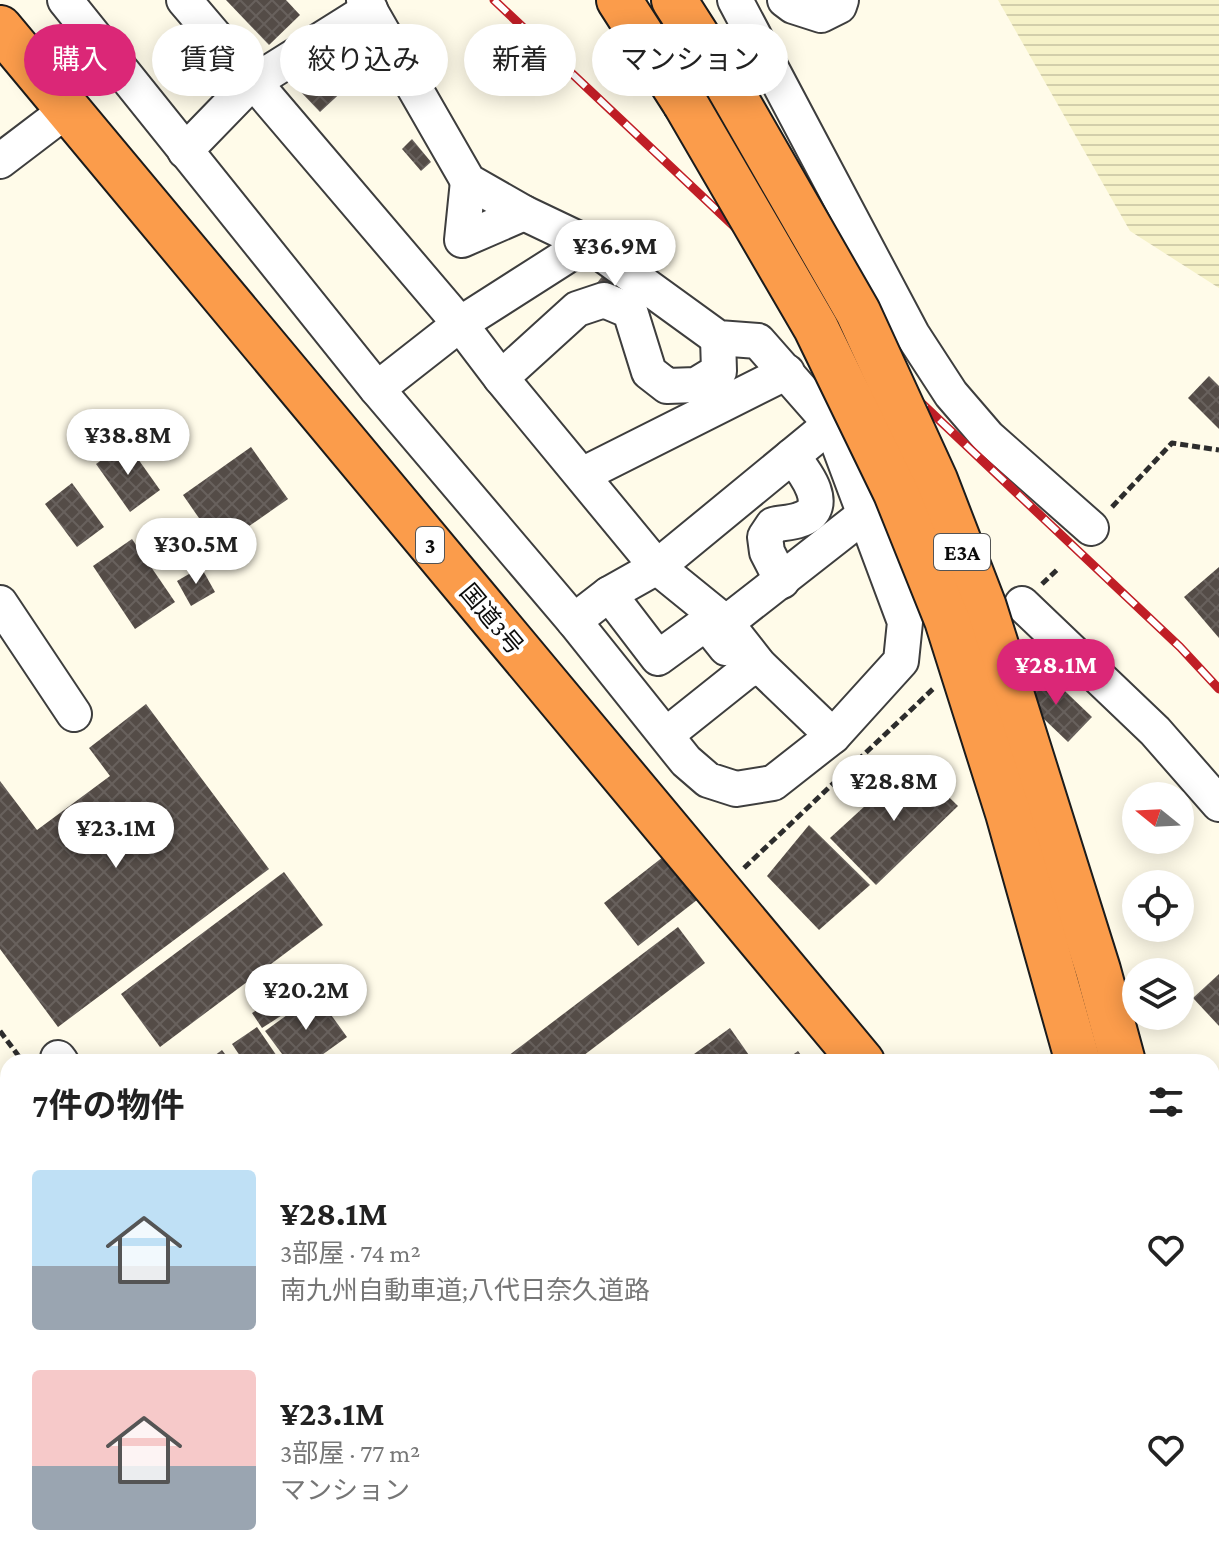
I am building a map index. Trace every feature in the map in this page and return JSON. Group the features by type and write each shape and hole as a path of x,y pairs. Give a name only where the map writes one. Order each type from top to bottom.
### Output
{"highway":[{"name":"E3A","path":"619,0 685,103 816,328 896,493 947,620 1008,813 1076,1054"},
{"name":"E3A","path":"674,0 722,75 858,312 935,480 984,607 1098,970 1121,1054"},
{"name":"国道3号","path":"0,28 855,1054"},
{"path":"1098,970 1131,1054"}],"street":[{"path":"65,0 377,389 574,621 686,761 708,780 736,789 773,783 833,736 901,661 905,622 831,424 787,372 758,341 718,338 587,243 524,213 468,181 367,5 264,75"},
{"path":"184,0 204,24"},
{"path":"735,0 912,334 951,394 988,437 1091,528"},
{"path":"785,0 793,6 821,15 839,6 841,0"},
{"path":"264,94 460,324 657,567 726,623 752,668"},
{"path":"185,151 240,96"},
{"path":"0,161 67,110"},
{"path":"468,181 462,240 524,213"},
{"path":"377,389 460,324 587,243"},
{"path":"501,378 577,309 604,300 630,311 649,372 667,386 696,385 719,371 718,338"},
{"path":"582,475 787,372"},
{"path":"574,621 609,594 657,567 831,424"},
{"path":"782,581 767,552 765,537 773,525 800,520 811,513 817,496 809,475 792,456"},
{"path":"726,623 864,515"},
{"path":"609,594 658,658 706,623 752,668 833,736"},
{"path":"0,603 74,714"},
{"path":"1022,604 1155,731 1219,804"},
{"path":"666,735 752,668"}],"path":[{"path":"1091,528 1172,443 1219,450"},
{"path":"1022,604 1059,568"},
{"path":"719,892 944,679"},
{"path":"0,1031 17,1054"}],"shaded area":[{"path":"998,0 1219,0 1219,288 1130,231"}],"building":[{"path":"226,0 286,0 300,15 291,24 280,24 280,34 269,45 264,40 264,24 249,24"},
{"path":"305,96 337,96 320,112"},
{"path":"412,139 431,162 421,171 402,149"},
{"path":"604,274 632,294 626,303 597,283"},
{"path":"1209,376 1219,386 1219,429 1188,398"},
{"path":"126,442 160,490 130,512 96,464"},
{"path":"251,447 288,499 219,547 183,495"},
{"path":"72,483 104,527 77,547 45,504"},
{"path":"132,539 175,602 135,629 93,566"},
{"path":"201,567 215,592 191,606 177,581"},
{"path":"1219,567 1219,638 1184,597"},
{"path":"1045,672 1092,717 1068,742 1021,697"},
{"path":"146,704 269,869 58,1027 0,949 0,781 37,830 110,776 89,748"},
{"path":"913,762 958,806 876,885 830,838"},
{"path":"809,825 870,885 819,930 767,876"},
{"path":"663,857 697,900 638,946 604,903"},
{"path":"284,872 323,925 160,1047 121,994"},
{"path":"678,927 705,963 586,1054 511,1054"},
{"path":"1219,974 1219,1026 1194,999"},
{"path":"316,994 347,1037 323,1054 282,1054 265,1031"},
{"path":"275,999 284,1014 262,1028 252,1013"},
{"path":"257,1027 276,1054 239,1054 232,1044"},
{"path":"730,1028 748,1054 694,1054"}],"railway":[{"path":"494,0 1180,647 1219,689"}]}
